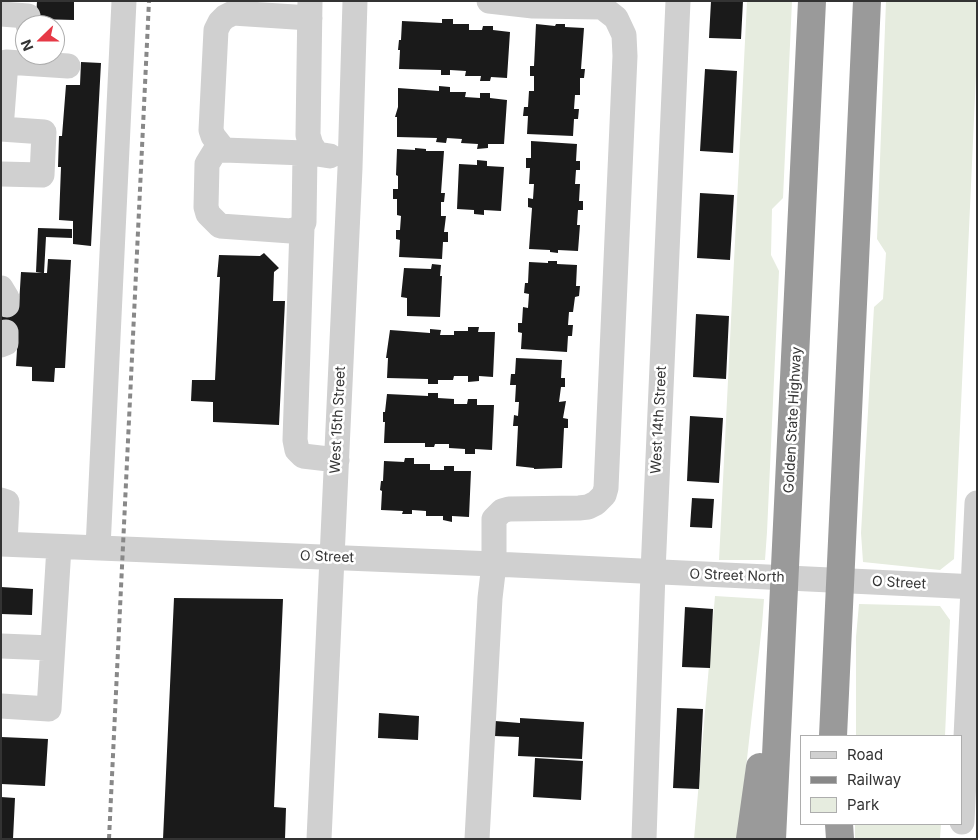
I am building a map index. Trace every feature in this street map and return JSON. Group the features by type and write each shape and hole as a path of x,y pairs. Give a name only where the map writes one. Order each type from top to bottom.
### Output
{"highway":[{"name":"Golden State Highway","path":"772,839 780,660 784,622 812,1"},
{"path":"833,735 867,1"},
{"path":"750,839 761,758 780,660"},
{"path":"828,839 829,825"},
{"path":"839,825 840,839"}],"street":[{"path":"98,548 124,1"},
{"name":"West 15th Street","path":"319,839 350,158 355,1"},
{"path":"477,839 490,598 494,564 494,519 502,511 509,509 588,507 596,503 604,495 606,488 624,66 624,35 616,18 602,7 489,1"},
{"name":"West 14th Street","path":"644,839 653,572 678,1"},
{"path":"224,150 213,136 211,130 216,30 225,17 233,13 310,9 308,135 311,154 304,222 296,229 220,226 208,214 206,207 207,164 215,151 311,154 350,158"},
{"path":"1,14 15,15"},
{"path":"1,174 42,175 44,132 1,129 14,61 68,66"},
{"path":"296,229 294,440 297,450 303,456 337,460"},
{"path":"3,544 4,501"},
{"path":"963,805 975,587 977,504"},
{"name":"O Street","path":"3,544 653,572"},
{"path":"1,706 49,709 59,547"},
{"name":"O Street North","path":"653,572 822,580"},
{"name":"O Street","path":"822,580 975,587"},
{"path":"1,646 52,648"},
{"path":"961,839 962,825"}],"green space":[{"path":"747,1 792,1 783,198 772,209 771,255 779,271 767,532 765,560 719,560"},
{"path":"886,1 977,1 977,53 954,559 940,570 863,562 861,533 874,307 883,299 886,253 877,239"},
{"path":"715,596 764,599 738,839 694,839"},
{"path":"859,604 940,606 950,620 945,735 856,735 856,637"},
{"path":"855,825 941,825 940,839 855,839"}],"building":[{"path":"37,1 74,1 74,20 65,20 65,15 36,15"},
{"path":"711,1 743,1 741,39 709,38"},
{"path":"442,19 453,19 453,24 469,24 469,30 482,30 483,26 493,26 493,30 510,32 507,78 491,77 490,81 480,81 481,76 465,76 466,71 450,70 450,75 441,75 441,70 399,69 400,50 398,50 399,40 401,40 402,21 442,23"},
{"path":"536,24 555,26 556,24 565,24 565,27 584,28 581,69 585,69 584,78 580,78 580,95 575,95 574,109 579,109 578,119 574,119 573,136 527,134 528,116 523,116 524,107 528,107 529,91 534,91 534,76 530,76 530,66 534,66"},
{"path":"81,62 101,63 91,246 73,244 73,221 59,220 61,167 58,167 59,136 62,136 66,85 80,85"},
{"path":"705,69 737,71 733,153 700,151"},
{"path":"439,86 450,87 450,92 466,92 465,97 480,98 480,93 490,93 490,98 507,100 504,144 488,144 488,148 477,149 478,144 461,143 462,139 447,138 446,143 436,142 437,138 397,137 397,117 395,117 398,107 398,88 439,91"},
{"path":"531,141 577,144 576,161 580,161 580,170 576,170 575,184 580,184 579,201 583,201 583,210 578,210 577,225 580,225 578,251 558,250 558,253 550,252 550,250 529,249 532,208 528,207 528,198 533,199 534,184 529,184 530,168 526,168 526,158 531,158"},
{"path":"415,148 426,149 426,151 444,151 441,193 445,193 444,202 441,202 441,216 446,216 444,232 448,232 448,242 443,242 442,259 399,257 400,240 396,239 396,230 400,230 401,216 397,215 397,199 393,199 393,189 398,189 398,176 396,175 397,149 415,150"},
{"path":"477,160 487,161 487,166 504,167 501,211 484,210 484,215 474,214 474,210 457,209 459,164 477,165"},
{"path":"700,193 734,195 730,260 697,258"},
{"path":"38,228 72,229 72,238 46,237 44,273 47,273 48,259 71,260 65,368 55,368 54,382 32,381 32,367 16,366 18,333 1,332 1,305 19,305 21,272 42,273 36,272"},
{"path":"264,253 279,268 274,272 273,301 285,301 279,425 213,422 213,402 191,401 192,380 215,380 220,277 217,277 219,255 260,256"},
{"path":"548,261 557,261 557,264 577,265 576,286 580,286 579,296 575,297 573,312 569,312 568,325 573,325 572,336 568,336 567,352 521,349 522,333 518,332 518,323 522,323 523,307 528,308 529,294 524,293 525,283 528,283 529,262 548,263"},
{"path":"432,264 441,265 440,317 407,316 407,298 401,297 404,268 431,269"},
{"path":"696,314 729,316 726,379 693,377"},
{"path":"468,327 479,327 478,332 495,332 493,377 479,376 479,381 468,382 468,376 454,376 453,380 438,380 438,384 428,384 428,379 387,378 388,358 386,358 390,330 430,333 430,329 441,330 440,335 454,335 454,331 468,331"},
{"path":"516,358 562,360 561,378 565,378 565,387 561,387 559,402 566,401 563,418 568,419 568,428 564,428 562,468 534,469 516,466 518,426 513,426 514,415 518,416 519,402 515,402 516,385 510,385 511,374 515,374"},
{"path":"428,393 438,393 438,398 454,399 454,404 467,404 468,399 477,399 477,405 494,405 492,450 475,449 475,454 465,454 465,449 449,448 449,444 435,444 434,447 425,447 425,443 384,443 385,422 383,422 383,412 385,412 387,394 428,396"},
{"path":"690,416 723,418 719,483 687,481"},
{"path":"405,458 414,458 414,464 430,464 430,470 444,470 444,466 454,466 454,471 471,471 469,517 452,516 452,522 443,520 443,516 426,516 426,511 412,510 412,514 402,514 403,511 381,510 382,491 380,490 381,481 383,481 384,461 404,462"},
{"path":"692,498 714,499 712,528 690,527"},
{"path":"1,587 33,589 32,615 1,614"},
{"path":"174,598 283,599 274,807 286,808 285,839 163,839"},
{"path":"685,607 713,609 710,668 682,667"},
{"path":"677,708 703,709 699,789 673,788"},
{"path":"379,713 419,716 418,740 378,738"},
{"path":"520,718 584,722 582,759 518,756 519,737 494,736 495,721 520,723"},
{"path":"1,737 48,739 45,786 1,784"},
{"path":"535,758 583,761 581,800 533,797"},
{"path":"1,797 15,798 13,839 1,839"}],"railway":[{"path":"109,839 149,1"}]}
